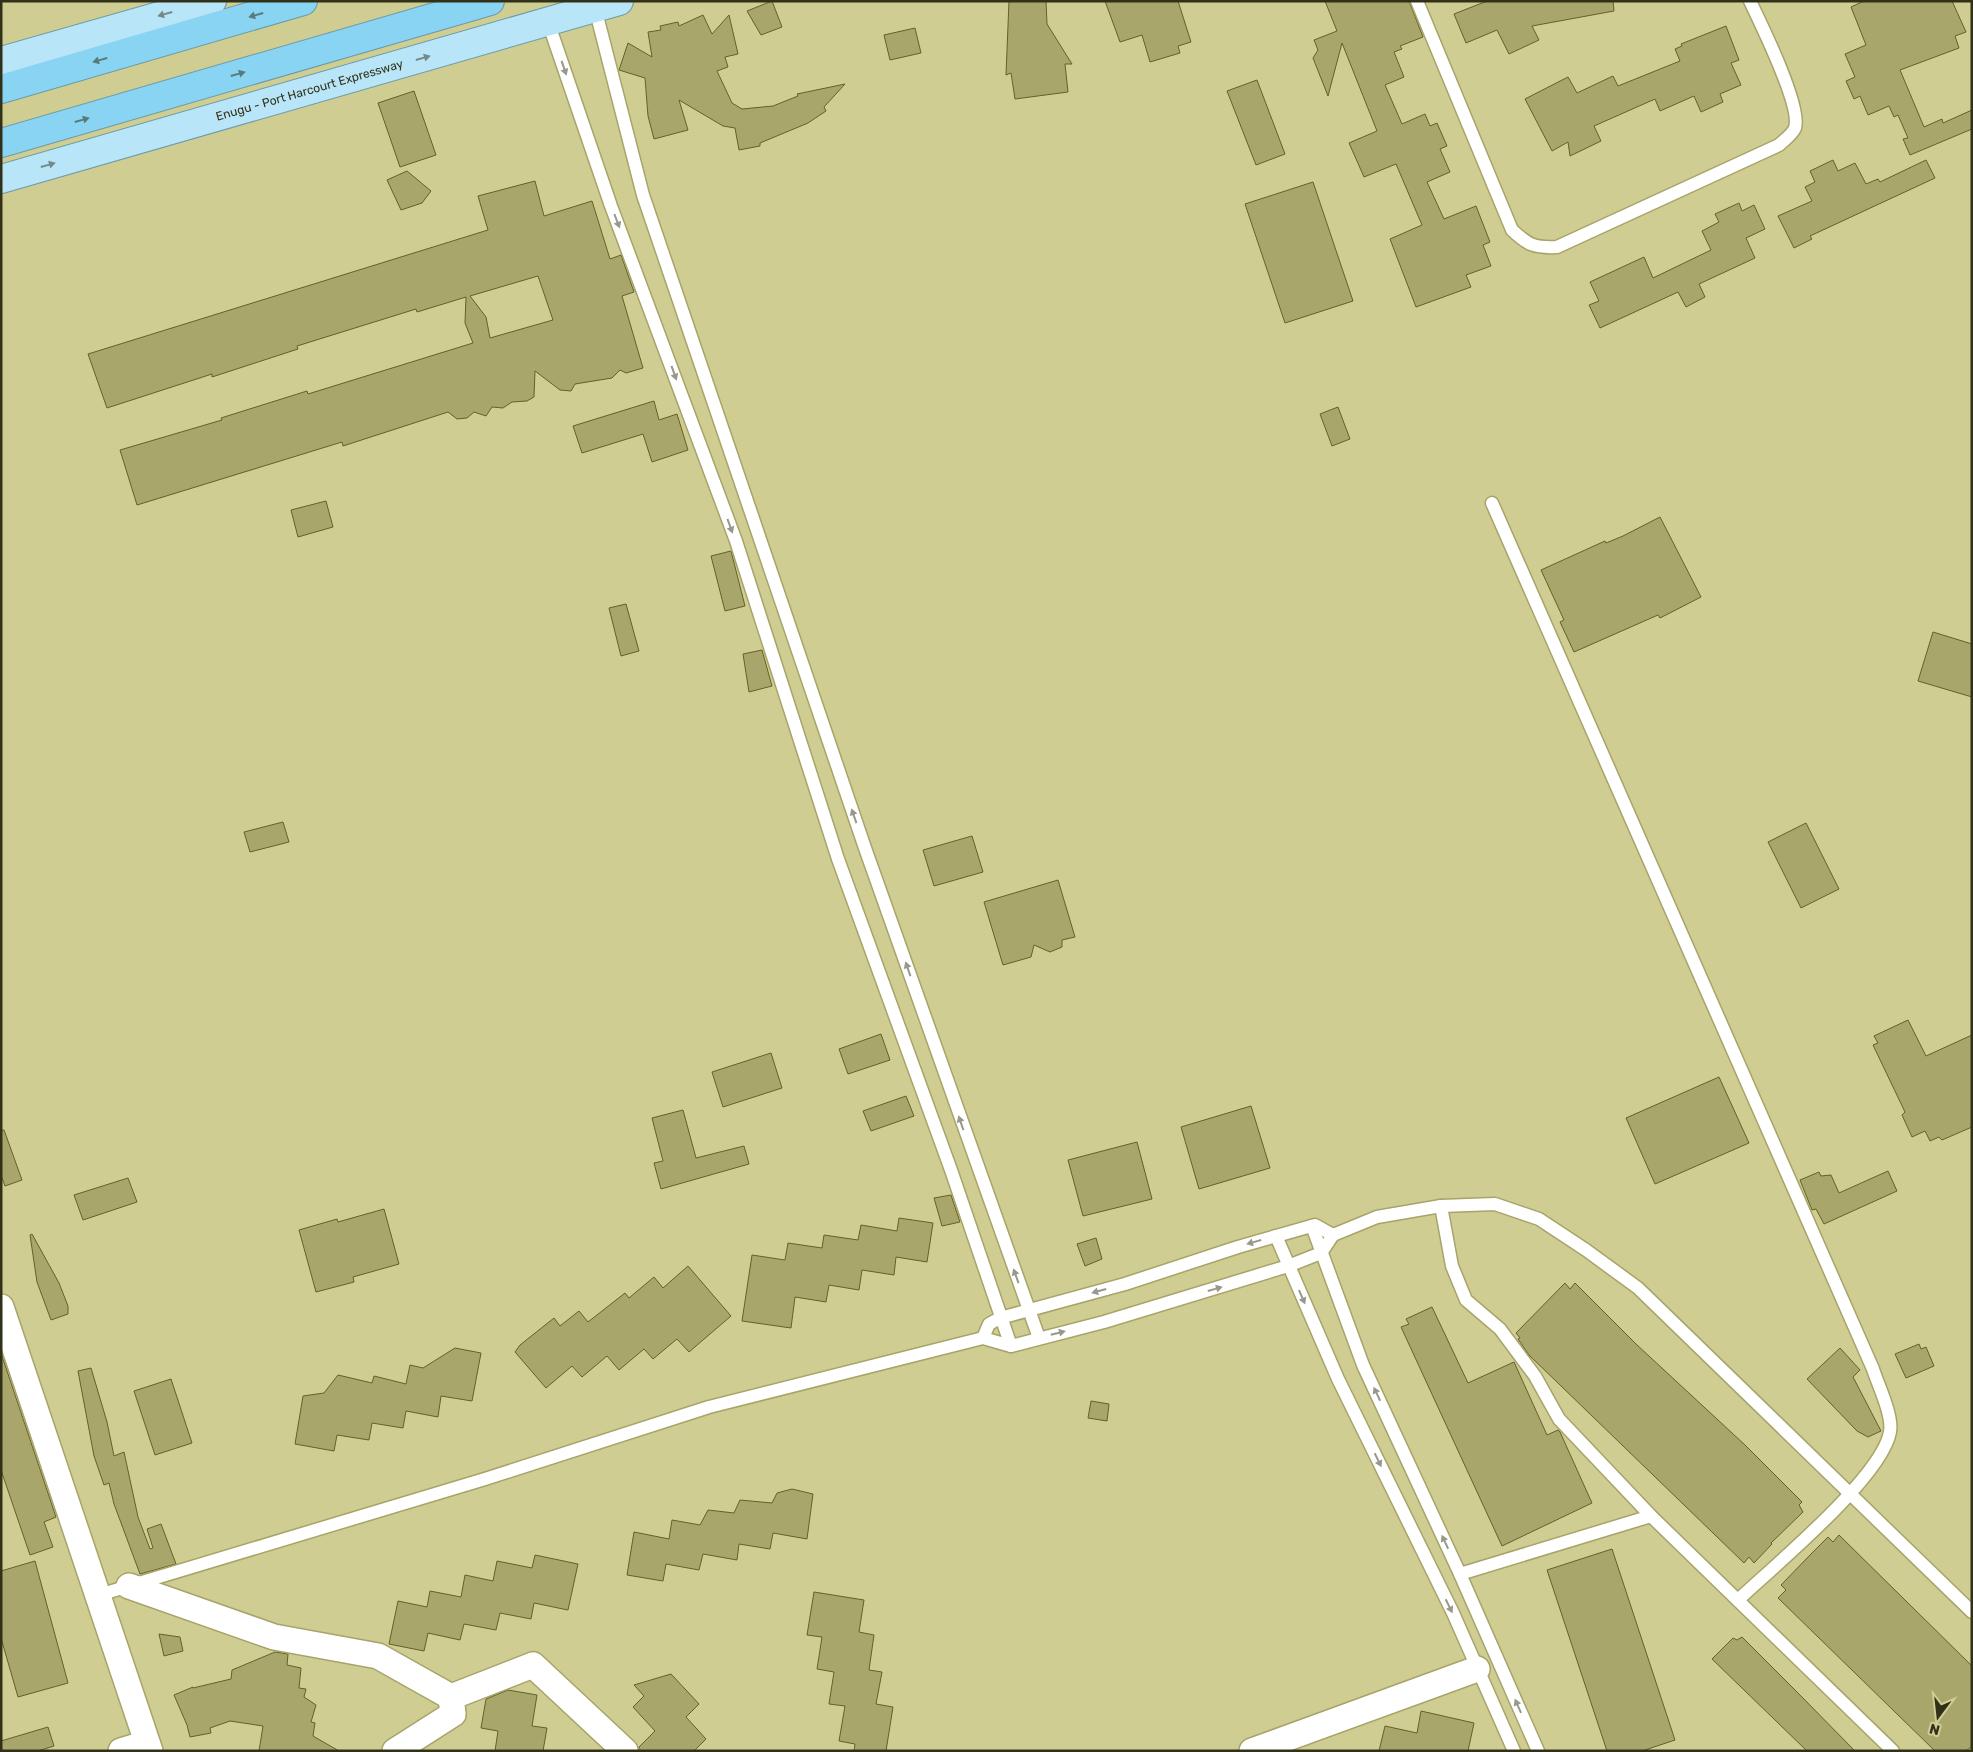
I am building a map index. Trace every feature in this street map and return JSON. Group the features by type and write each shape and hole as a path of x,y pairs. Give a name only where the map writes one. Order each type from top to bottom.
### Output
{"highway":[{"path":"1,89 303,1"},
{"path":"1,143 490,1"}],"main road":[{"path":"1,61 212,1"},
{"name":"Enugu - Port Harcourt Expressway","path":"1,179 607,5"}],"street":[{"path":"1,1307 99,1595 148,1747 122,1751"},
{"path":"129,1586 274,1637 378,1656 451,1697"},
{"path":"451,1697 533,1665 625,1751"},
{"path":"1252,1751 1477,1669"},
{"path":"395,1751 453,1714 451,1697"}],"lane":[{"path":"1417,1 1512,230 1527,244 1541,248 1557,247 1779,144 1788,137 1795,128 1796,114 1775,56 1750,1"},
{"path":"607,5 643,195 869,858 1039,1338"},
{"path":"548,22 611,206 736,542 838,859 952,1170 1000,1318 1011,1346"},
{"path":"1492,503 1873,1369 1886,1406 1891,1431 1882,1454 1851,1494 1738,1600"},
{"path":"99,1595 485,1479 709,1407 982,1338 1011,1346 1114,1319 1288,1266 1321,1253 1333,1235 1377,1217 1441,1206 1495,1204 1539,1219 1638,1288 1972,1612"},
{"path":"1441,1206 1452,1266 1466,1300 1500,1330 1535,1376 1559,1419 1651,1516 1893,1751"},
{"path":"982,1338 989,1324 1000,1318 1125,1284 1276,1236 1315,1225 1333,1235"},
{"path":"1312,1226 1363,1365 1460,1574 1538,1751"},
{"path":"1276,1236 1338,1379 1477,1669 1514,1751"},
{"path":"1460,1574 1651,1516"}],"building":[{"path":"772,1 782,27 761,35 747,11"},
{"path":"1009,1 1046,1 1047,24 1072,64 1065,64 1068,92 1015,99 1011,73 1006,75"},
{"path":"1105,1 1178,1 1191,42 1178,46 1180,53 1150,62 1142,35 1120,42"},
{"path":"1325,1 1409,1 1423,37 1400,46 1402,49 1394,52 1404,77 1385,85 1402,124 1425,114 1430,126 1437,123 1447,146 1440,149 1450,172 1427,182 1444,219 1476,206 1490,242 1483,245 1491,266 1466,275 1471,287 1416,307 1390,239 1422,225 1396,164 1364,177 1349,143 1377,131 1342,43 1328,96 1313,58 1318,50 1314,40 1337,31"},
{"path":"1487,1 1613,1 1614,11 1532,26 1539,40 1509,54 1497,30 1466,43 1454,14"},
{"path":"1864,1 1952,1 1966,32 1955,36 1959,48 1900,70 1924,127 1942,119 1943,123 1972,110 1972,129 1910,155 1903,139 1908,138 1898,115 1894,117 1889,106 1868,115 1860,96 1854,99 1846,81 1855,77 1845,54 1866,45 1851,7"},
{"path":"703,15 712,34 729,15 738,54 725,57 728,67 717,71 732,103 742,109 773,106 798,96 797,94 845,84 824,107 826,111 808,123 760,143 760,146 739,150 735,128 723,126 679,100 688,130 654,139 648,116 645,78 619,70 628,43 652,57 648,32 661,30 660,26 678,22 679,26"},
{"path":"1726,26 1739,60 1731,63 1741,85 1720,94 1723,102 1701,112 1694,96 1660,111 1655,99 1594,126 1601,141 1570,156 1568,142 1552,151 1525,99 1568,77 1577,93 1613,76 1618,86 1680,61 1675,49 1682,46 1681,44"},
{"path":"915,28 921,53 890,60 884,35"},
{"path":"1257,80 1285,154 1256,165 1227,91"},
{"path":"414,91 436,155 400,167 378,103"},
{"path":"1833,160 1838,171 1855,163 1866,184 1878,179 1880,182 1926,160 1935,178 1810,236 1812,239 1794,248 1778,216 1812,201 1805,187 1815,182 1810,171"},
{"path":"407,171 431,191 422,203 401,210 387,180"},
{"path":"535,181 544,216 592,201 610,259 621,255 634,292 622,296 643,368 626,373 620,370 612,378 575,384 571,391 560,390 535,371 534,397 527,401 512,402 503,408 492,407 486,416 474,412 467,418 457,419 448,412 343,446 342,442 137,505 120,450 222,420 221,418 307,391 308,394 473,343 465,323 466,297 417,312 416,309 297,346 298,349 212,377 212,374 107,408 88,354 488,230 478,196","holes":["538,276 553,320 490,338 486,317 470,296"]},
{"path":"1313,182 1353,301 1285,323 1245,204"},
{"path":"1739,203 1742,211 1754,205 1765,229 1746,238 1755,258 1699,284 1705,297 1686,307 1678,292 1600,328 1589,305 1599,301 1590,282 1644,257 1653,278 1711,250 1702,231 1719,222 1715,214"},
{"path":"654,401 659,420 677,414 688,450 652,462 643,434 582,453 573,426"},
{"path":"1338,407 1350,439 1332,446 1320,414"},
{"path":"326,501 333,527 298,537 291,510"},
{"path":"1660,517 1701,597 1660,618 1658,615 1574,652 1560,622 1564,620 1541,570 1605,541 1606,543 1623,536"},
{"path":"731,551 745,606 725,611 711,556"},
{"path":"626,604 639,651 621,656 609,608"},
{"path":"1933,632 1972,644 1972,697 1918,681"},
{"path":"762,650 772,686 749,692 743,654"},
{"path":"283,822 289,842 250,852 244,832"},
{"path":"1806,823 1839,889 1801,908 1768,842"},
{"path":"972,836 983,872 934,886 923,850"},
{"path":"1058,880 1075,937 1062,940 1062,947 1050,952 1034,945 1031,957 1003,965 984,902"},
{"path":"1908,1020 1926,1056 1972,1035 1972,1127 1942,1140 1939,1137 1930,1141 1925,1131 1912,1137 1902,1115 1905,1112 1873,1045 1878,1043 1874,1036"},
{"path":"881,1034 890,1060 848,1074 839,1049"},
{"path":"771,1053 782,1088 723,1107 712,1072"},
{"path":"1719,1077 1749,1143 1655,1184 1626,1118"},
{"path":"906,1096 914,1116 871,1131 863,1111"},
{"path":"1251,1106 1270,1168 1199,1189 1181,1127"},
{"path":"683,1110 696,1158 744,1146 749,1164 661,1189 654,1163 663,1161 652,1118"},
{"path":"1,1130 4,1130 22,1180 5,1186 1,1175"},
{"path":"1137,1142 1152,1199 1083,1216 1068,1160"},
{"path":"1888,1171 1897,1191 1824,1224 1816,1209 1812,1210 1800,1180 1819,1172 1821,1176 1831,1175 1839,1193"},
{"path":"128,1178 137,1202 83,1220 74,1195"},
{"path":"951,1195 960,1222 942,1226 934,1198"},
{"path":"384,1209 399,1264 353,1277 354,1282 316,1292 299,1230 337,1219 338,1222"},
{"path":"899,1218 933,1223 927,1262 896,1257 894,1275 862,1270 859,1290 829,1285 826,1302 795,1297 791,1328 742,1321 752,1255 785,1260 788,1243 822,1248 824,1235 858,1240 861,1225 897,1231"},
{"path":"32,1234 59,1283 68,1306 68,1314 51,1320 37,1282 30,1235"},
{"path":"1096,1238 1102,1259 1085,1266 1077,1244"},
{"path":"688,1266 731,1316 689,1352 677,1339 653,1359 644,1349 619,1370 607,1356 582,1377 572,1366 546,1388 515,1352 520,1345 554,1318 560,1326 579,1311 588,1322 625,1293 629,1298 654,1277 663,1288"},
{"path":"1565,1283 1570,1289 1575,1283 1636,1344 1745,1445 1802,1502 1799,1505 1803,1512 1771,1543 1754,1563 1749,1557 1744,1563 1529,1355 1518,1339 1520,1338 1516,1333"},
{"path":"1432,1307 1468,1383 1514,1362 1547,1435 1558,1430 1560,1432 1592,1503 1502,1546 1401,1327 1409,1324 1406,1319"},
{"path":"1919,1344 1921,1349 1926,1347 1934,1366 1906,1378 1895,1354"},
{"path":"455,1348 481,1353 472,1401 441,1396 438,1417 406,1411 403,1428 372,1423 369,1440 337,1435 334,1451 295,1444 303,1396 324,1393 338,1375 372,1383 374,1376 406,1384 410,1365 423,1368"},
{"path":"1840,1348 1860,1370 1853,1377 1881,1431 1868,1437 1857,1431 1807,1379"},
{"path":"1,1353 56,1517 44,1522 53,1547 30,1555 1,1470"},
{"path":"91,1368 107,1422 114,1456 124,1452 138,1517 150,1549 153,1548 147,1529 161,1524 176,1564 140,1574 114,1504 109,1483 104,1485 94,1456 78,1371"},
{"path":"171,1379 192,1443 155,1455 134,1391"},
{"path":"1091,1401 1109,1404 1107,1421 1088,1418"},
{"path":"792,1489 813,1494 807,1539 773,1533 770,1549 739,1544 737,1560 703,1554 699,1570 666,1564 663,1581 627,1575 634,1532 669,1539 672,1520 700,1525 708,1510 734,1513 740,1500 772,1503 777,1493"},
{"path":"1839,1535 1972,1666 1972,1746 1966,1751 1935,1751 1778,1598 1786,1590 1781,1585 1810,1555 1828,1537 1833,1542"},
{"path":"1612,1549 1675,1740 1642,1751 1607,1751 1547,1570"},
{"path":"535,1555 578,1564 568,1610 534,1603 531,1619 500,1613 496,1630 464,1624 460,1640 428,1633 424,1651 389,1644 398,1601 427,1607 430,1591 461,1597 465,1575 493,1581 497,1561 532,1568"},
{"path":"35,1561 68,1683 18,1697 1,1638 1,1571"},
{"path":"814,1592 864,1600 859,1632 874,1635 869,1670 882,1672 876,1704 893,1707 886,1751 854,1751 855,1744 839,1741 845,1706 829,1704 834,1672 817,1669 822,1637 807,1635"},
{"path":"159,1634 180,1637 183,1651 164,1656"},
{"path":"1742,1637 1855,1751 1807,1751 1712,1659 1733,1638 1737,1640"},
{"path":"275,1652 288,1654 287,1665 301,1668 299,1688 306,1689 304,1697 316,1705 311,1722 315,1723 313,1736 339,1751 259,1751 263,1726 230,1721 210,1728 211,1733 190,1737 174,1695 193,1687 231,1679 232,1670"},
{"path":"671,1674 699,1704 686,1717 706,1739 694,1751 639,1751 639,1747 655,1731 633,1707 644,1696 634,1685"},
{"path":"508,1690 537,1695 532,1726 547,1728 543,1751 495,1751 498,1731 481,1728 486,1699"},
{"path":"1421,1711 1474,1723 1468,1751 1379,1751 1385,1726 1417,1733"},
{"path":"48,1727 54,1746 38,1751 1,1751 1,1741"}]}
